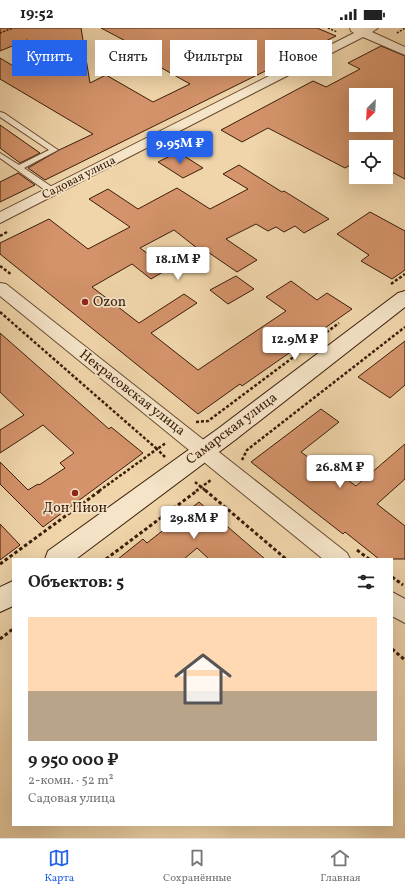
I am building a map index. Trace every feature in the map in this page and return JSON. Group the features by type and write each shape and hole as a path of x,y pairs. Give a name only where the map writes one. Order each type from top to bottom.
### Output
{"main road":[{"name":"Самарская улица","path":"58,558 179,469 405,297"},
{"path":"0,601 12,593"}],"street":[{"path":"362,30 405,51"},
{"name":"Садовая улица","path":"0,218 362,30"},
{"name":"Некрасовская улица","path":"0,288 204,450 345,552"},
{"path":"393,603 405,613"}],"lane":[{"path":"0,115 2,114 54,150 18,168"},
{"path":"0,155 52,191"}],"path":[{"path":"0,33 13,28"},
{"path":"386,288 405,274"},
{"path":"0,312 179,469 285,558"},
{"path":"195,422 208,421 341,321"},
{"path":"247,465 241,461 248,450 405,327"},
{"path":"0,564 157,449"},
{"path":"107,558 201,487"},
{"path":"345,552 366,558"},
{"path":"393,578 405,587"},
{"path":"0,638 12,630"},
{"path":"393,650 405,660"}],"building":[{"path":"0,28 81,28 83,40 12,40 12,46 0,51"},
{"path":"101,28 317,28 336,36 328,40 265,40 265,71 257,75 257,40 170,40 170,73 162,68 162,40 124,40"},
{"path":"381,46 405,56 405,179 393,173 393,140 349,140 349,166 345,168 268,128 242,142 221,130 313,81 326,87 360,69 348,63"},
{"path":"0,58 12,65 12,76 87,76 87,65 90,83 104,76 108,76 153,102 190,84 176,76 255,76 45,180 28,168 59,150 93,134 0,79"},
{"path":"0,125 40,153 20,163 0,148"},
{"path":"178,152 203,168 183,178 158,162"},
{"path":"239,165 329,219 304,233 295,226 284,232 276,227 268,231 256,224 226,239 257,260 237,272 205,250 202,252 174,230 140,248 168,269 151,279 132,264 92,287 139,323 184,294 197,303 151,333 198,370 286,311 266,297 291,281 317,300 327,293 352,309 242,386 240,384 198,414 0,254 0,243 49,219 88,249 130,227 89,199 108,189 138,209 177,188 210,209 248,189 223,174"},
{"path":"18,173 35,185 0,202 0,182"},
{"path":"370,212 405,231 405,270 392,279 361,261 369,255 337,234"},
{"path":"236,276 254,289 228,304 210,290"},
{"path":"0,333 109,429 111,427 143,453 43,527 0,484 0,462 28,490 38,484 39,485 65,468 60,463 74,453 43,425 0,453 0,430 24,415 0,392"},
{"path":"405,341 405,385 390,398 358,377"},
{"path":"321,409 339,422 301,452 338,479 342,476 356,486 405,444 405,479 377,504 405,526 405,559 378,558 345,532 343,534 251,462"},
{"path":"199,502 264,558 208,558 197,548 185,558 119,558 143,539 147,543"},
{"path":"0,524 20,545 0,560"}],"place":[{"name":"Ozon","path":"85,302"},
{"name":"Дон Пион","path":"75,493"}]}
